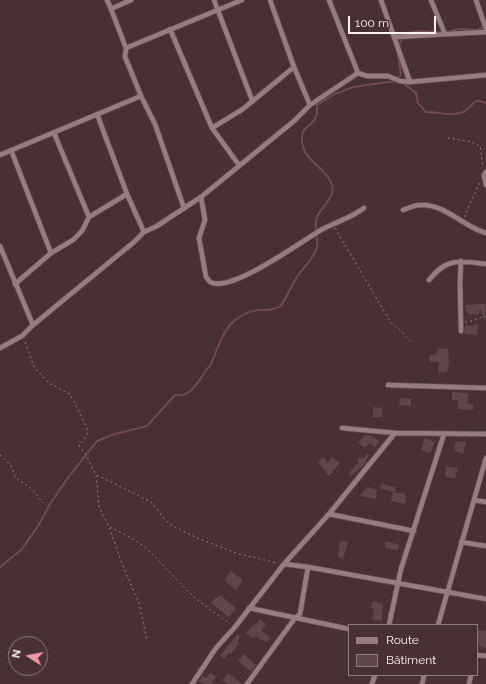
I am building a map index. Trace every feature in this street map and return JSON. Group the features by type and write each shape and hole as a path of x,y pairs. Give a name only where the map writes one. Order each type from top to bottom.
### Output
{"street":[{"path":"107,0 126,48 125,57 141,96 155,124 184,208"},
{"path":"111,9 131,0"},
{"path":"214,0 252,100"},
{"path":"126,48 242,0"},
{"path":"270,0 294,67 310,105"},
{"path":"329,0 358,73"},
{"path":"381,0 410,82"},
{"path":"431,0 445,34"},
{"path":"394,37 486,30 476,0"},
{"path":"170,29 212,128 239,165"},
{"path":"212,128 230,117 294,67"},
{"path":"358,73 368,76 388,76 400,81 410,82 486,75"},
{"path":"0,348 22,336 33,325 134,242 144,232 157,226 200,197 294,121 310,105 358,73"},
{"path":"0,154 141,96"},
{"path":"97,114 127,194 144,232"},
{"path":"54,133 89,217"},
{"path":"11,150 51,252"},
{"path":"485,173 486,185"},
{"path":"15,284 51,252 74,240 82,231 89,217 127,194"},
{"path":"200,197 204,220 199,238 206,277 210,282 216,283 224,283 242,278 333,224 355,215 364,208"},
{"path":"403,210 418,205 437,208 486,233"},
{"path":"0,246 33,325"},
{"path":"429,280 446,264 461,261 486,264"},
{"path":"461,261 461,331"},
{"path":"388,385 486,388"},
{"path":"342,428 394,433 486,434"},
{"path":"192,684 216,648 235,627 284,564 328,514 394,433"},
{"path":"389,624 398,583 444,434"},
{"path":"438,624 486,458"},
{"path":"474,500 486,502"},
{"path":"328,514 414,531"},
{"path":"462,542 486,546"},
{"path":"284,564 486,599"},
{"path":"247,684 295,618 300,614 308,567"},
{"path":"249,608 348,629"}],"path":[{"path":"448,138 472,142 480,146 485,173 472,196 463,222"},
{"path":"333,224 391,323 412,343"},
{"path":"461,323 475,321 482,317 486,317"},
{"path":"22,336 34,367 49,383 70,394 87,428 87,434 80,446 96,475 99,507 109,527 124,569 139,603 147,641"},
{"path":"0,455 11,466 16,478 32,488 43,503"},
{"path":"96,475 152,502 170,524 197,538 239,554 284,564"},
{"path":"109,527 130,537 145,547 196,598 223,620 235,627"}],"building":[{"path":"486,304 484,321 480,308 479,314 470,315 470,313 466,313 465,305"},
{"path":"478,324 477,335 464,334 465,325 472,326"},
{"path":"438,348 448,349 449,363 447,372 438,372 439,362 430,362 429,356 437,354"},
{"path":"452,392 468,393 468,403 473,404 473,410 458,409 458,400 452,400"},
{"path":"400,398 411,399 411,406 399,405"},
{"path":"373,407 383,408 382,417 373,417"},
{"path":"370,435 379,441 375,447 370,443 365,448 358,443 364,436"},
{"path":"425,438 435,442 430,453 421,450"},
{"path":"456,441 466,442 463,454 454,451"},
{"path":"367,454 369,456 365,462 366,463 351,476 349,473 359,462 357,461 360,457 362,459"},
{"path":"323,457 328,462 332,457 340,463 329,476 318,462"},
{"path":"446,466 458,468 455,479 445,476"},
{"path":"381,484 396,487 395,492 380,489"},
{"path":"367,487 377,490 376,499 360,496"},
{"path":"393,492 406,494 405,504 391,501"},
{"path":"340,541 348,542 343,559 338,557"},
{"path":"385,541 400,545 398,550 385,548"},
{"path":"231,571 243,580 236,590 224,580"},
{"path":"220,595 236,608 229,617 211,603"},
{"path":"373,601 383,604 382,621 372,619 374,609 371,608"},
{"path":"260,619 266,624 261,630 270,638 267,642 256,636 254,639 246,633"},
{"path":"478,630 486,631 486,648 479,646"},
{"path":"237,635 240,637 238,645 231,654 229,653 224,659 220,655"},
{"path":"244,654 256,665 251,672 238,661"},
{"path":"210,673 216,677 211,684 203,684 199,681 203,676 206,678"},
{"path":"229,673 242,684 227,684 222,680"}],"waterway":[{"path":"447,32 459,29 477,30 485,26"},
{"path":"398,47 404,35 409,33 423,31 442,33"},
{"path":"0,567 22,549 67,479 97,441 115,434 147,426 175,395 185,394 193,388 211,365 222,338 233,322 239,317 251,312 268,310 281,306 298,276 316,251 317,217 331,196 333,187 328,176 305,152 302,138 303,133 316,118 317,105 335,94 353,87 396,81 401,74 398,54"},
{"path":"403,83 416,93 418,103 426,112 456,114 465,111 476,101 486,103"}]}
